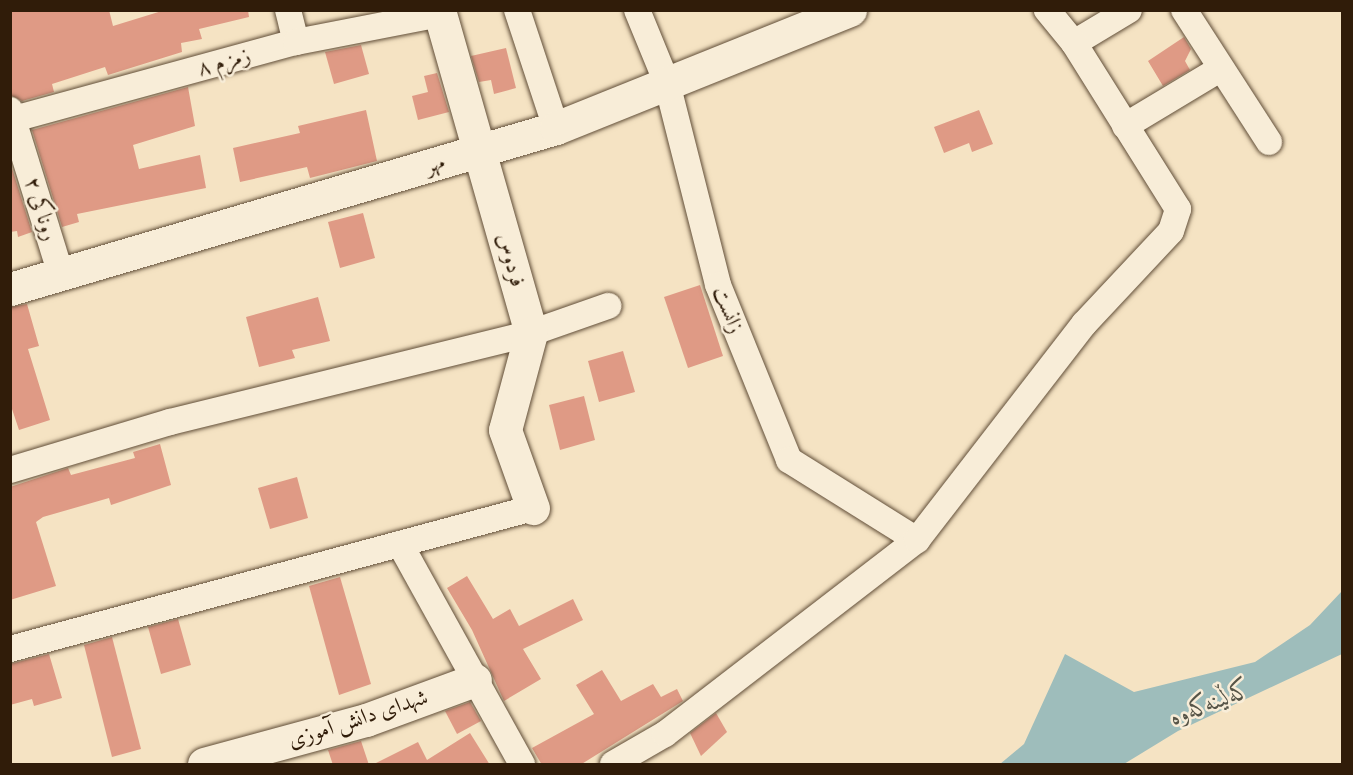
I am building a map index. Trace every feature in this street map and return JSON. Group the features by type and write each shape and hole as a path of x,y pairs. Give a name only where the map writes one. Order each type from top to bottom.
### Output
{"street":[{"path":"288,10 296,42"},
{"name":"زانست","path":"637,10 667,83 718,285 789,460 917,540"},
{"name":"مهر","path":"10,289 556,128 850,10"},
{"path":"613,765 664,734 917,540 1084,324 1171,231 1178,209 1074,43 1047,10"},
{"path":"1074,43 1129,10"},
{"path":"1184,10 1269,142"},
{"name":"زمزم ۸","path":"11,117 296,42 440,13"},
{"name":"فردوس","path":"440,13 482,150 531,333 505,430 533,508"},
{"path":"525,13 556,128"},
{"path":"1125,126 1220,69"},
{"name":"روناکی ۲","path":"11,117 61,275"},
{"path":"10,470 170,422 531,333 608,306"},
{"path":"10,649 533,508"},
{"path":"400,544 522,765"},
{"name":"شهدای دانش آموزی","path":"204,765 366,720 475,680"}],"water":[{"name":"کەڵینەکەوە","path":"1342,591 1342,654 1178,731 1124,764 1000,764 1024,744 1065,654 1134,692 1255,662 1310,625"}],"building":[{"path":"10,10 109,10 113,26 165,10 248,10 249,17 199,29 202,39 181,43 182,52 108,75 105,67 52,84 54,92 22,101 10,95"},
{"path":"1184,37 1191,49 1185,61 1190,70 1163,86 1148,61"},
{"path":"361,45 369,74 334,84 325,52"},
{"path":"506,48 516,88 494,94 491,80 479,82 471,56"},
{"path":"437,73 449,112 418,120 412,96 428,92 424,76"},
{"path":"188,87 195,126 133,145 139,169 200,155 206,188 77,214 79,222 62,227 32,130"},
{"path":"366,110 377,161 310,178 307,167 240,182 233,148 300,133 298,126"},
{"path":"979,110 993,144 972,152 969,143 944,153 934,127"},
{"path":"10,162 32,232 18,237 17,231 10,232"},
{"path":"363,213 375,258 340,268 328,222"},
{"path":"700,285 723,356 688,368 664,297"},
{"path":"318,297 330,341 292,350 295,358 259,367 246,317"},
{"path":"27,304 39,346 28,349 50,420 19,430 10,403 10,307"},
{"path":"623,351 635,392 599,402 588,361"},
{"path":"584,396 595,440 560,450 549,405"},
{"path":"160,444 171,485 111,505 109,498 43,517 36,522 56,586 10,600 10,487 68,468 71,475 135,458 133,452"},
{"path":"297,477 308,518 270,529 258,488"},
{"path":"467,576 493,619 510,609 519,626 573,599 583,620 523,649 541,679 504,701 472,630 447,588"},
{"path":"340,577 371,684 339,695 309,586"},
{"path":"178,619 191,665 161,674 148,627"},
{"path":"112,637 141,749 112,757 84,645"},
{"path":"49,654 62,698 34,706 32,699 10,705 10,664"},
{"path":"602,670 621,701 653,684 661,697 677,689 683,701 580,765 542,765 532,748 594,714 576,685"},
{"path":"470,702 481,721 457,734 445,711"},
{"path":"716,713 727,732 701,756 690,733"},
{"path":"470,733 490,765 372,765 418,742 427,760"},
{"path":"361,741 369,765 333,765 328,750"}]}
